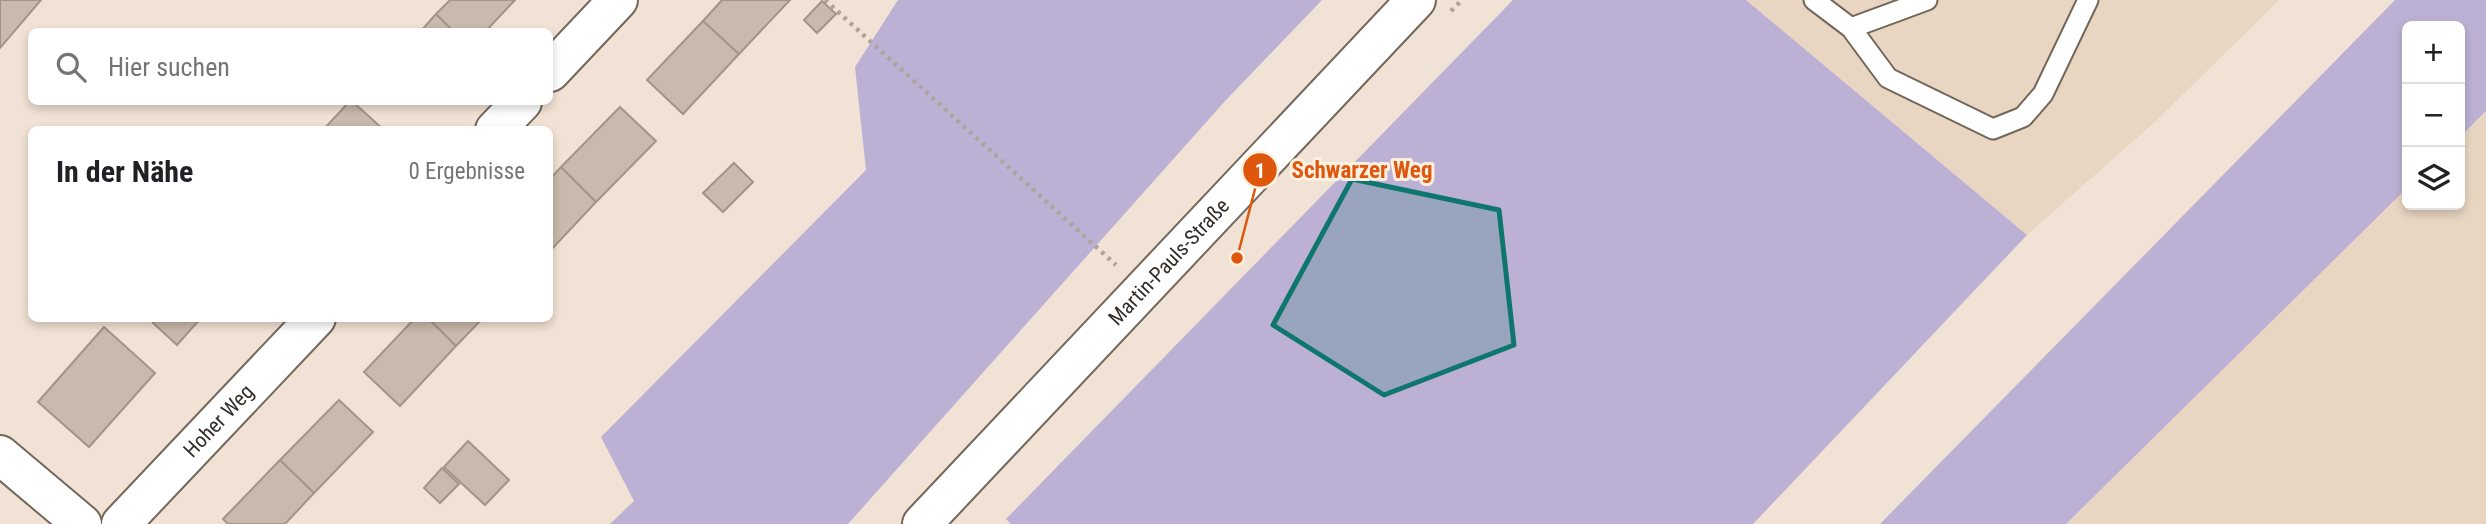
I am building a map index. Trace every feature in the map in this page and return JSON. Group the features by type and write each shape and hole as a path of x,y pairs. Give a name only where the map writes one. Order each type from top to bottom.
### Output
{"street":[{"path":"553,69 618,0"},
{"name":"Martin-Pauls-Straße","path":"938,519 1143,290 1416,0"},
{"path":"499,126 519,105"},
{"name":"Hoher Weg","path":"121,524 312,322"},
{"path":"0,456 82,524"}],"lane":[{"path":"1814,0 1851,28 1888,78 1993,129 2023,117 2043,94 2088,0"},
{"path":"1851,28 1927,0"}],"path":[{"path":"825,0 1143,290"}],"highlighted area":[{"path":"1352,179 1499,210 1514,345 1384,395 1273,325"}],"shaded area":[{"path":"898,0 1322,0 1226,100 848,524 610,524 634,501 601,437 866,170 855,67"},
{"path":"1513,0 1746,0 2027,235 1753,524 1011,524 1006,519"},
{"path":"1746,0 2279,0 2156,121 2027,235"},
{"path":"2395,0 2486,0 2486,111 2465,132 2465,21 2402,21 2402,193 2066,524 1880,524"},
{"path":"2486,111 2486,524 2066,524 2402,193 2402,210 2465,210 2465,132"}],"building":[{"path":"0,0 41,0 0,48"},
{"path":"450,0 515,0 489,28 450,28 436,14"},
{"path":"722,0 790,0 739,54 703,21"},
{"path":"822,1 836,14 817,33 804,20"},
{"path":"436,14 450,28 424,28"},
{"path":"703,21 739,54 683,114 647,80"},
{"path":"346,105 356,105 380,126 327,126"},
{"path":"620,107 656,141 596,202 561,167"},
{"path":"734,163 753,182 723,212 703,193"},
{"path":"561,167 596,202 553,248 553,176"},
{"path":"154,322 197,322 177,345"},
{"path":"411,322 432,322 456,346 400,406 364,372"},
{"path":"432,322 479,322 456,346"},
{"path":"104,327 155,373 89,447 38,402"},
{"path":"339,400 373,432 314,493 280,460"},
{"path":"468,441 509,480 485,505 444,467"},
{"path":"280,460 314,493 285,524 228,524 223,519"},
{"path":"442,468 459,484 440,503 424,488"}],"place":[{"name":"Schwarzer Weg","path":"1237,258"}]}
